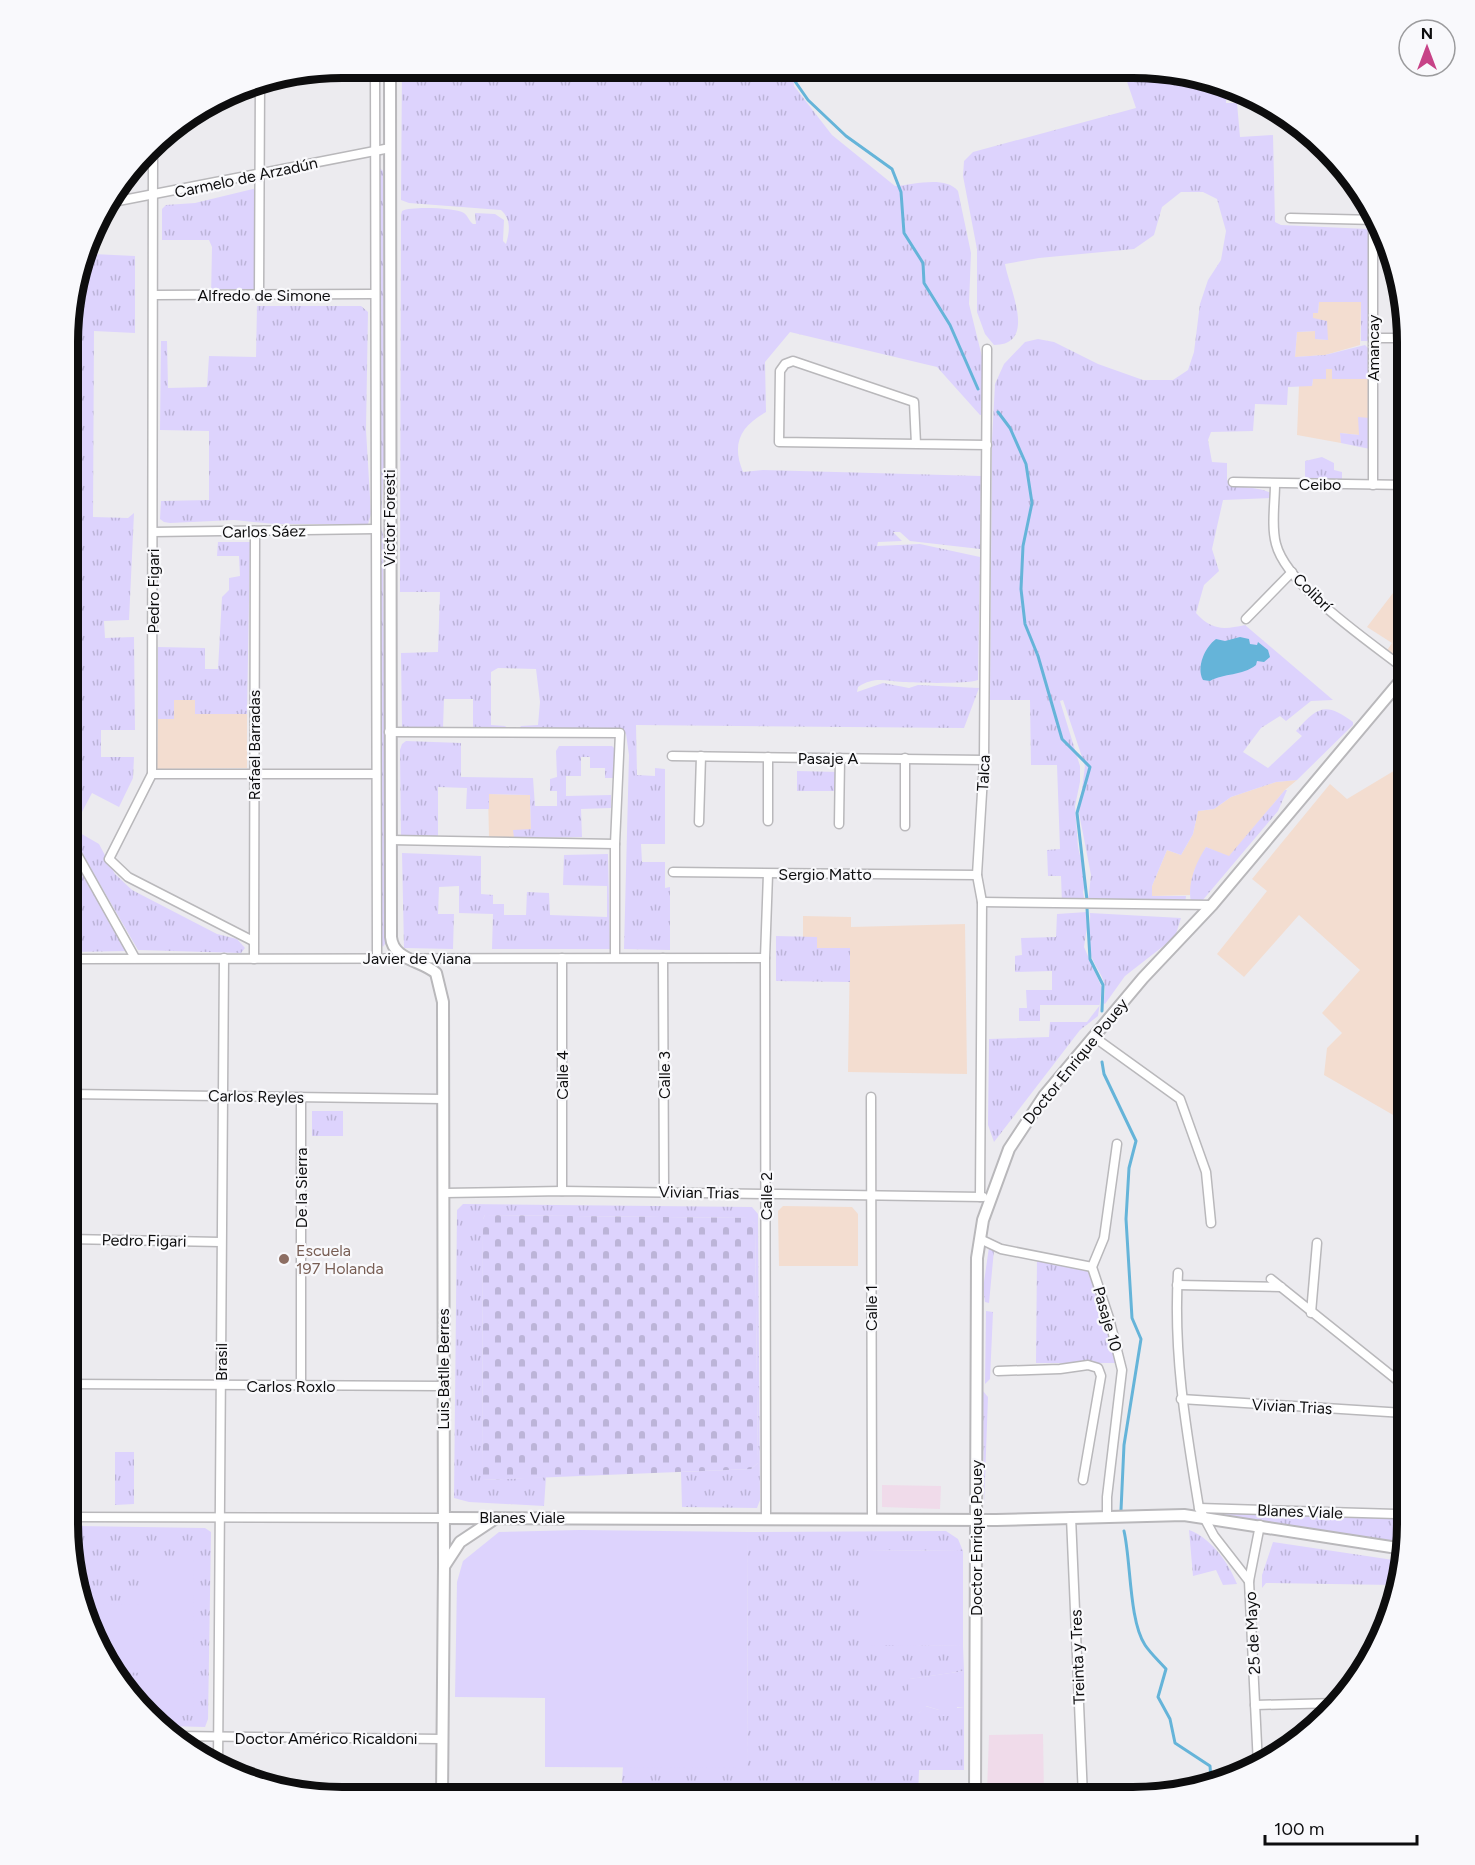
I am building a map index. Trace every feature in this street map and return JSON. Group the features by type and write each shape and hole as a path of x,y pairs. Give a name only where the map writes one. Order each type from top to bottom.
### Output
{"street":[{"name":"Víctor Foresti","path":"375,78 377,957"},
{"name":"Víctor Foresti","path":"390,78 389,732 392,945 400,955 409,959"},
{"path":"260,91 260,294"},
{"name":"Carmelo de Arzadún","path":"118,202 390,148"},
{"name":"Pedro Figari","path":"153,157 152,774 109,859 128,877 253,942"},
{"path":"1290,218 1366,217"},
{"name":"Amancay","path":"1373,485 1374,234"},
{"name":"Alfredo de Simone","path":"154,295 374,294"},
{"path":"1373,338 1397,338"},
{"name":"Talca","path":"985,1198 982,902 977,875 984,760 987,349"},
{"path":"916,444 914,402 793,361 785,364 780,371 779,442 916,444 987,445"},
{"name":"Ceibo","path":"1233,482 1397,485"},
{"name":"Colibrí","path":"1275,484 1275,541 1280,556 1310,592 1397,664"},
{"name":"Carlos Sáez","path":"153,532 375,529"},
{"name":"Rafael Barradas","path":"254,959 255,531"},
{"path":"1246,619 1292,572"},
{"name":"Doctor Enrique Pouey","path":"975,1787 976,1278 985,1198 1024,1124 1143,978 1212,905 1397,684"},
{"path":"389,732 620,734 615,844 615,957"},
{"name":"Pasaje A","path":"672,756 984,760"},
{"path":"699,822 701,756"},
{"path":"768,757 768,821"},
{"path":"839,824 840,758"},
{"path":"904,758 905,826"},
{"path":"152,774 376,774"},
{"path":"391,840 615,844"},
{"path":"78,856 135,958"},
{"name":"Sergio Matto","path":"673,872 977,875"},
{"name":"Calle 2","path":"766,1518 765,958 768,874"},
{"path":"982,902 1212,905"},
{"name":"Brasil","path":"218,1756 221,1517 220,1242 224,958"},
{"name":"Calle 4","path":"562,958 562,1191"},
{"name":"Calle 3","path":"663,958 664,1192"},
{"name":"Javier de Viana","path":"78,959 765,958"},
{"name":"Luis Batlle Berres","path":"409,959 431,968 440,980 443,1002 442,1787"},
{"path":"1094,1037 1180,1099 1206,1172 1211,1223"},
{"name":"Carlos Reyles","path":"78,1094 444,1099"},
{"name":"De la Sierra","path":"301,1386 302,1097"},
{"name":"Calle 1","path":"871,1097 872,1519"},
{"name":"Pasaje 10","path":"1107,1517 1107,1497 1122,1370 1109,1318 1092,1267 1104,1238 1117,1144"},
{"name":"Vivian Trias","path":"444,1193 562,1191 870,1194 985,1198"},
{"name":"Pedro Figari","path":"78,1239 220,1242"},
{"path":"980,1239 1001,1249 1092,1267"},
{"path":"1311,1313 1317,1243"},
{"name":"25 de Mayo","path":"1178,1273 1176,1327 1181,1399 1200,1512 1249,1581 1258,1756"},
{"path":"1271,1279 1397,1380"},
{"path":"1177,1285 1281,1287"},
{"path":"998,1371 1060,1369 1088,1365 1098,1368 1101,1376 1083,1480"},
{"name":"Carlos Roxlo","path":"78,1384 443,1386"},
{"name":"Vivian Trias","path":"1181,1399 1397,1413"},
{"name":"Pasaje 10","path":"1107,1497 1107,1517"},
{"name":"Blanes Viale","path":"78,1517 444,1518 500,1516 976,1520 1200,1512 1397,1515"},
{"name":"Blanes Viale","path":"1200,1512 1260,1526 1396,1548"},
{"path":"444,1565 468,1534 500,1516"},
{"name":"Treinta y Tres","path":"1071,1517 1083,1787"},
{"path":"1249,1581 1260,1526"},
{"path":"1255,1705 1326,1703"},
{"name":"Doctor Américo Ricaldoni","path":"186,1736 442,1739"}],"shaded area":[{"path":"1319,302 1361,302 1360,345 1325,355 1295,357 1297,332 1315,331 1316,339 1328,340 1313,318 1313,313 1318,313"},
{"path":"1333,368 1333,379 1369,379 1370,418 1359,435 1340,433 1341,443 1297,435 1299,386 1312,386 1313,379 1326,379 1326,369"},
{"path":"1397,588 1397,661 1386,652 1392,643 1367,627"},
{"path":"174,700 195,700 195,714 247,714 247,768 157,769 158,719 174,719"},
{"path":"1397,769 1397,1117 1324,1075 1327,1048 1342,1033 1322,1013 1360,970 1299,915 1244,977 1217,954 1267,891 1252,879 1330,784 1347,799"},
{"path":"1297,780 1285,790 1229,857 1206,847 1194,871 1190,895 1152,896 1152,886 1167,850 1181,855 1193,834 1198,811 1214,809 1231,797 1276,782"},
{"path":"488,794 530,795 531,830 514,830 514,838 489,837"},
{"path":"803,916 851,917 851,927 965,924 967,1074 848,1072 850,949 817,948 803,937"},
{"path":"783,1206 852,1207 858,1214 858,1266 779,1266 778,1211"},
{"path":"882,1485 941,1486 940,1509 882,1507"},
{"path":"1043,1734 1044,1787 987,1787 989,1735"}],"green space":[{"path":"402,78 794,78 794,86 832,135 895,186 937,182 952,186 958,191 971,253 969,304 986,373 985,415 980,415 937,367 790,332 765,362 766,412 745,429 738,444 738,452 743,472 763,470 981,476 980,549 910,541 900,532 893,532 902,541 878,542 877,546 920,544 980,557 978,680 942,683 875,680 858,687 857,692 883,683 909,688 918,685 979,688 964,728 636,725 637,775 655,776 655,768 665,769 665,844 641,844 642,862 665,862 665,888 670,887 670,950 624,949 629,755 626,734 622,730 519,729 521,726 538,725 540,702 536,669 498,668 491,672 491,725 505,726 509,729 473,729 473,699 444,699 443,728 402,728 401,653 438,652 440,592 400,592 401,215 402,211 415,208 452,210 464,213 473,224 476,224 475,213 495,214 504,220 503,241 506,244 509,230 507,217 501,210 409,203 401,200"},
{"path":"1126,78 1168,80 1226,95 1226,103 1237,103 1240,137 1273,135 1275,222 1281,225 1367,229 1370,233 1369,341 1361,341 1361,302 1319,302 1318,313 1313,313 1313,318 1327,321 1328,340 1315,339 1315,331 1297,332 1295,357 1325,355 1365,345 1370,350 1369,379 1332,379 1332,369 1326,369 1326,379 1313,379 1312,386 1288,387 1287,405 1255,404 1253,431 1211,432 1208,440 1212,462 1227,463 1227,480 1238,486 1263,490 1274,495 1272,498 1223,500 1212,549 1219,571 1204,585 1196,613 1212,626 1230,628 1245,625 1333,700 1311,701 1286,721 1280,716 1261,728 1243,752 1268,768 1302,736 1296,731 1310,716 1323,710 1336,711 1353,722 1353,725 1297,780 1276,782 1231,797 1214,809 1198,811 1193,834 1181,855 1167,850 1152,886 1152,896 1186,896 1185,904 1088,902 1091,875 1079,813 1085,766 1063,700 1060,701 1080,766 1080,782 1075,806 1078,847 1086,881 1083,892 1085,903 1062,903 1061,876 1048,876 1047,850 1060,849 1057,765 1031,765 1030,700 990,700 992,440 995,384 1004,364 1025,342 1038,339 1054,342 1098,364 1143,380 1173,380 1188,370 1194,352 1200,304 1208,280 1221,260 1226,231 1217,199 1203,192 1181,192 1162,207 1154,235 1134,249 1039,258 1005,264 1018,314 1018,326 1015,336 1007,343 994,345 985,334 977,312 977,249 963,176 964,161 973,152 1136,108"},
{"path":"380,168 383,171 384,462 381,525 383,535 386,942 383,947 380,942 382,789 376,170"},
{"path":"257,188 257,296 248,300 211,298 212,247 209,240 162,240 162,209 166,205 195,203"},
{"path":"93,254 135,256 135,333 94,331 93,517 128,518 134,513 129,620 104,621 105,638 134,637 135,730 101,730 101,757 134,757 133,778 119,807 92,793 78,820 78,342 80,307"},
{"path":"257,306 361,306 368,312 366,430 371,514 368,524 275,524 234,520 170,523 160,519 161,501 209,500 209,431 160,430 161,341 167,341 168,388 207,387 209,356 256,357"},
{"path":"1358,417 1370,418 1370,449 1341,443 1340,433 1359,435"},
{"path":"1322,457 1334,463 1334,470 1342,472 1342,488 1305,486 1305,461"},
{"path":"218,542 250,542 247,714 195,714 195,700 174,700 174,719 158,719 158,647 205,648 205,669 218,669 222,597 229,590 229,578 240,576 239,556 217,556"},
{"path":"406,741 461,743 461,777 533,778 535,806 557,806 557,791 550,791 550,779 557,777 556,751 559,746 612,746 614,748 614,778 605,778 605,768 590,768 590,757 581,757 581,776 566,776 566,796 611,795 611,808 581,809 582,837 514,838 513,830 531,829 530,795 489,794 489,809 466,809 467,788 438,787 438,836 401,836 400,750"},
{"path":"797,771 839,772 839,791 797,791"},
{"path":"1287,790 1278,811 1202,901 1191,902 1190,888 1193,873 1206,847 1229,856"},
{"path":"78,832 99,844 115,874 132,890 217,934 237,939 245,948 241,953 138,950 78,847"},
{"path":"402,853 481,856 481,894 493,895 493,904 504,904 504,915 526,915 527,892 549,893 550,915 607,917 607,886 563,885 564,855 608,854 610,949 492,949 493,914 459,913 459,886 439,887 438,914 454,914 453,949 404,948"},
{"path":"78,864 127,951 78,952"},
{"path":"1087,912 1084,947 1102,988 1100,1005 1040,1005 1040,1021 1019,1021 1019,1008 1027,1008 1026,990 1052,990 1052,971 1015,972 1015,956 1022,955 1021,938 1056,937 1057,914"},
{"path":"1090,913 1181,918 1175,937 1125,976 1105,1004 1103,1003 1105,986 1089,946"},
{"path":"776,936 817,937 817,948 850,948 850,982 776,981"},
{"path":"1099,1006 1098,1016 1080,1030 994,1142 988,1125 989,1039 1049,1037 1050,1022 1087,1022"},
{"path":"312,1111 343,1111 343,1136 312,1136"},
{"path":"463,1204 752,1207 758,1214 760,1500 757,1508 682,1507 681,1472 751,1469 758,1463 755,1224 749,1218 485,1215 483,1219 482,1480 546,1477 544,1506 469,1502 454,1498 457,1210"},
{"path":"485,1215 750,1218 755,1224 758,1463 751,1469 482,1480 483,1219"},
{"path":"989,1247 994,1250 989,1303 985,1302 983,1289"},
{"path":"1037,1259 1088,1270 1119,1363 1036,1363"},
{"path":"986,1311 993,1312 990,1379 985,1384"},
{"path":"983,1391 988,1397 984,1506"},
{"path":"115,1452 134,1452 134,1504 115,1505"},
{"path":"1211,1514 1392,1515 1397,1518 1396,1541 1395,1541 1219,1517"},
{"path":"78,1526 205,1528 211,1532 208,1719 205,1727 173,1726 143,1697 122,1670 105,1640 92,1608 80,1558"},
{"path":"579,1530 748,1532 747,1768 545,1767 545,1698 455,1697 457,1582 463,1561 499,1532"},
{"path":"1189,1530 1204,1538 1218,1552 1237,1584 1223,1585 1216,1570 1193,1576"},
{"path":"946,1531 958,1539 963,1551 866,1550 866,1644 963,1646 964,1671 910,1679 919,1713 925,1706 939,1710 964,1707 964,1770 919,1770 918,1787 622,1787 623,1767 747,1767 748,1532"},
{"path":"1273,1542 1395,1560 1390,1585 1266,1583 1262,1588 1262,1575"},
{"path":"866,1550 963,1551 963,1646 866,1645"},
{"path":"142,1557 194,1557 193,1715 159,1714 144,1698 144,1673 124,1672 122,1670 105,1640 91,1604 142,1605"},
{"path":"964,1671 964,1707 957,1707 957,1716 941,1716 939,1710 926,1706 919,1713 908,1702 909,1679"}],"water":[{"path":"1240,637 1249,639 1250,644 1257,645 1258,642 1268,650 1270,657 1264,662 1257,661 1251,669 1210,681 1203,680 1201,663 1212,643 1216,639 1225,641"}],"waterway":[{"path":"793,78 808,100 846,136 892,169 901,192 904,233 923,263 924,283 950,325 978,389"},
{"path":"998,412 1010,428 1026,464 1032,503 1023,546 1021,589 1025,624 1038,656 1062,739 1090,767 1077,813 1087,900"},
{"path":"1087,908 1090,959 1103,985 1102,1011"},
{"path":"1102,1062 1104,1074 1136,1141 1129,1168 1126,1219 1132,1318 1141,1339 1124,1445 1121,1510"},
{"path":"1124,1531 1136,1621 1145,1645 1166,1669 1158,1697 1170,1719 1175,1743 1210,1766 1211,1775"}],"place":[{"name":"Escuela 197 Holanda","path":"284,1259"}]}
